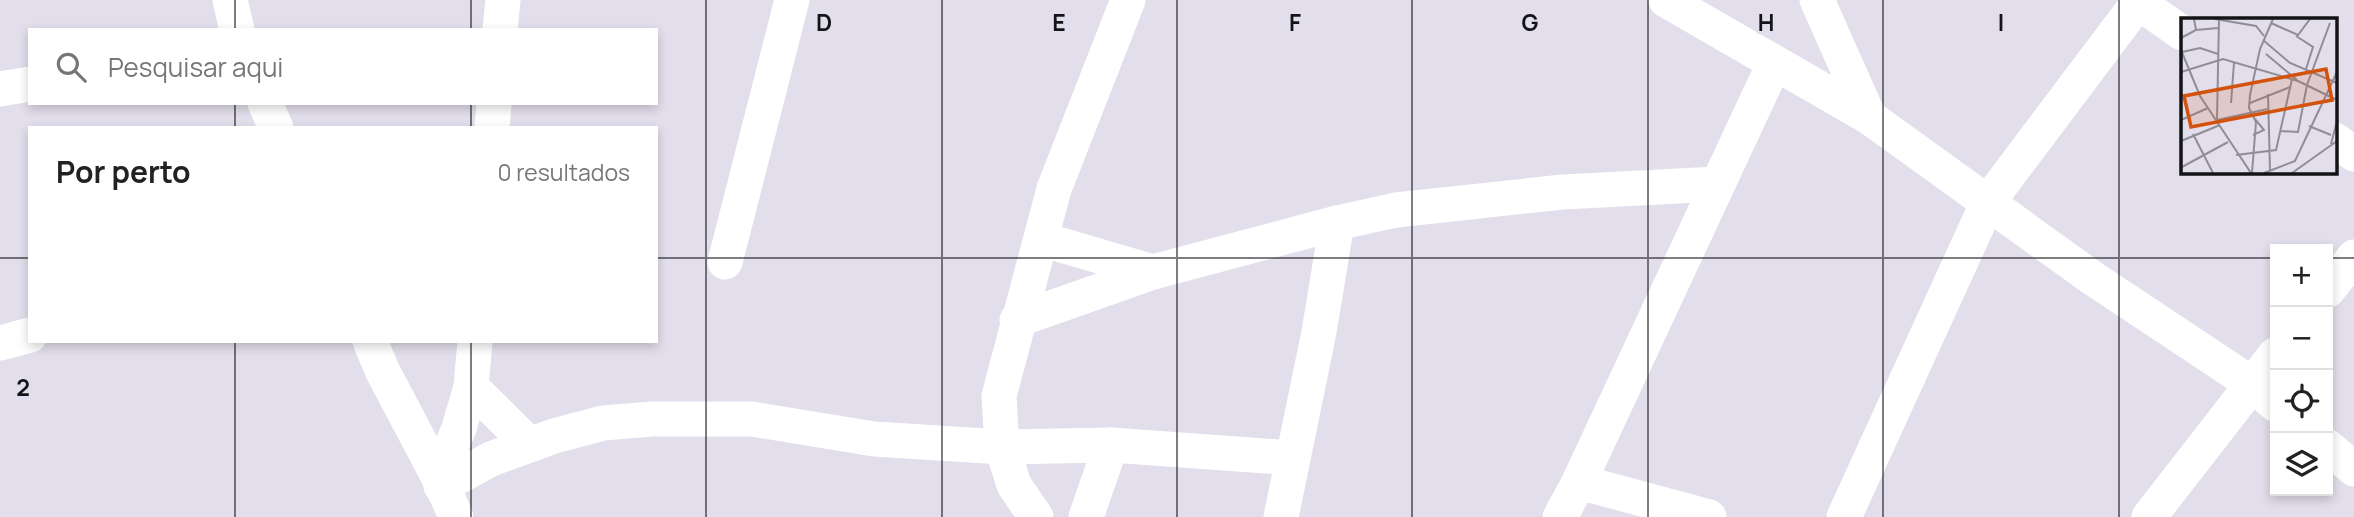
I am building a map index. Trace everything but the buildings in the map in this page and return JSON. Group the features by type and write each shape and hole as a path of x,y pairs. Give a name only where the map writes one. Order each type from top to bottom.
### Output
{"street":[{"path":"230,0 237,28"},
{"path":"500,28 503,0"},
{"path":"726,262 792,0"},
{"path":"1036,517 1014,485 1002,447 999,396 1017,320 1054,189 1128,0"},
{"path":"1666,0 1869,117 2091,277 2263,394"},
{"path":"1817,0 1869,117"},
{"path":"1844,517 1988,202 2138,1 2181,32"},
{"path":"1560,517 1579,482 1774,64"},
{"path":"0,89 28,84"},
{"path":"266,105 275,126"},
{"path":"492,126 494,105"},
{"path":"2336,141 2354,154"},
{"path":"1017,320 1153,272 1396,210 1563,192 1717,184"},
{"path":"1281,517 1320,332 1337,223"},
{"path":"1041,239 1153,272"},
{"path":"2333,284 2354,257"},
{"path":"0,343 28,336"},
{"path":"371,343 456,517"},
{"path":"440,482 471,387 475,343"},
{"path":"2149,517 2263,394 2270,370"},
{"path":"471,387 530,445"},
{"path":"440,482 491,459 603,423 665,419 752,419 874,439 1002,447 1111,445 1293,458"},
{"path":"1086,517 1111,445"},
{"path":"2333,451 2354,469"},
{"path":"1579,482 1709,517"}]}
